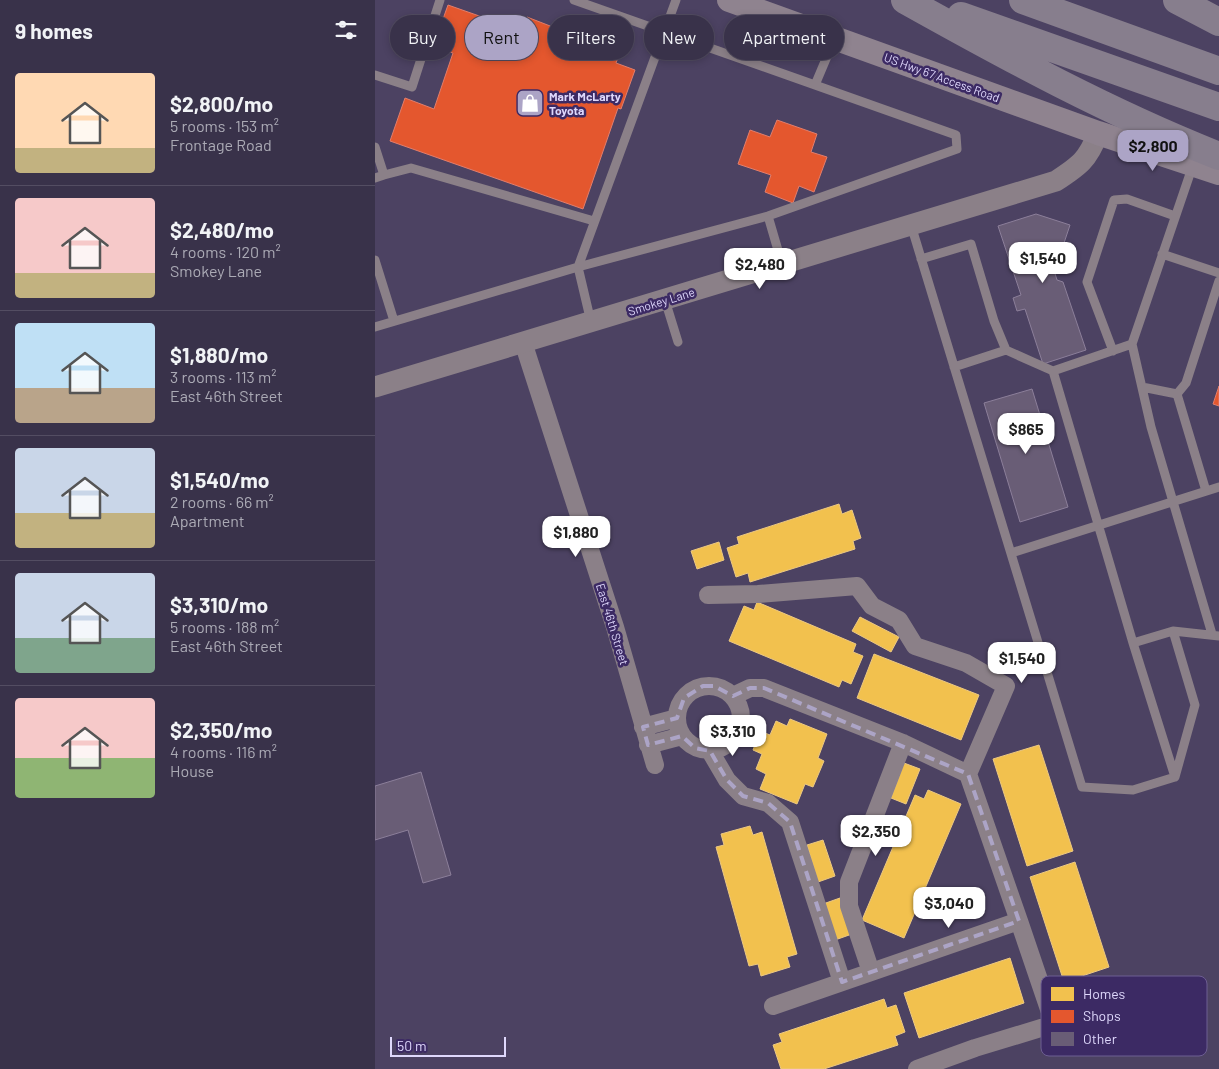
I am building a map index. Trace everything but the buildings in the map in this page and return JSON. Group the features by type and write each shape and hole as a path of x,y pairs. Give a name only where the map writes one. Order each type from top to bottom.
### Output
{"highway":[{"path":"905,0 1017,62 1178,140 1219,156"},
{"path":"915,0 1219,108"},
{"path":"1023,0 1219,71"},
{"path":"1177,0 1219,22"}],"main road":[{"name":"US Hwy 67 Access Road","path":"729,0 771,15"},
{"path":"1191,0 1219,10"},
{"name":"US Hwy 67 Access Road","path":"844,41 1098,134 1219,173"}],"street":[{"name":"Smokey Lane","path":"375,387 1056,181 1084,161 1092,151 1098,134"},
{"name":"East 46th Street","path":"523,342 615,627 655,765"},
{"path":"708,595 758,594 857,586 872,606 899,620 915,646 966,663 1006,686 968,774 1041,986"},
{"path":"703,686 724,689 733,696 739,704 742,715 738,735 731,743 722,749 710,751 695,748 688,743 682,736 677,718 679,707 684,698 692,690 703,686"},
{"path":"733,696 751,688 764,688 903,743 968,774"},
{"path":"643,727 677,718"},
{"path":"648,745 682,736"},
{"path":"871,972 849,906 849,882 903,743"},
{"path":"710,751 727,780 743,796 768,804 790,822 841,982"},
{"path":"773,1006 1019,921"},
{"path":"917,1069 975,1048 1041,1028"}],"lane":[{"path":"375,74 412,87 439,0"},
{"path":"574,0 644,25"},
{"path":"671,15 676,0"},
{"path":"375,327 577,266 768,216 957,149 956,136 714,49"},
{"path":"591,322 577,266 654,60"},
{"path":"815,85 826,60"},
{"path":"375,147 379,177 411,168 594,220"},
{"path":"1133,643 1173,631 1215,635 1151,427 1132,344 1193,164"},
{"path":"1113,351 1087,282 1114,200 1127,199 1175,216"},
{"path":"768,216 782,264"},
{"path":"911,224 1082,787 1133,790 1175,777"},
{"path":"921,259 971,244 994,320 1006,350"},
{"path":"1162,254 1219,273"},
{"path":"375,260 393,321"},
{"path":"1177,394 1186,383 1219,280"},
{"path":"665,300 678,342"},
{"path":"954,367 1006,350 1053,371 1132,344"},
{"path":"1053,371 1133,643 1175,777"},
{"path":"1142,387 1177,394"},
{"path":"1177,394 1206,491"},
{"path":"1011,553 1219,488"},
{"path":"1173,631 1195,705 1175,777"}],"highlighted area":[{"path":"703,686 714,686 733,696 750,688 764,688 968,774 1019,921 842,982 790,822 768,803 743,796 727,780 710,751 695,748 682,736 648,745 643,727 677,718 684,698"}],"place":[{"name":"Mark McLarty Toyota","path":"530,103"}]}
